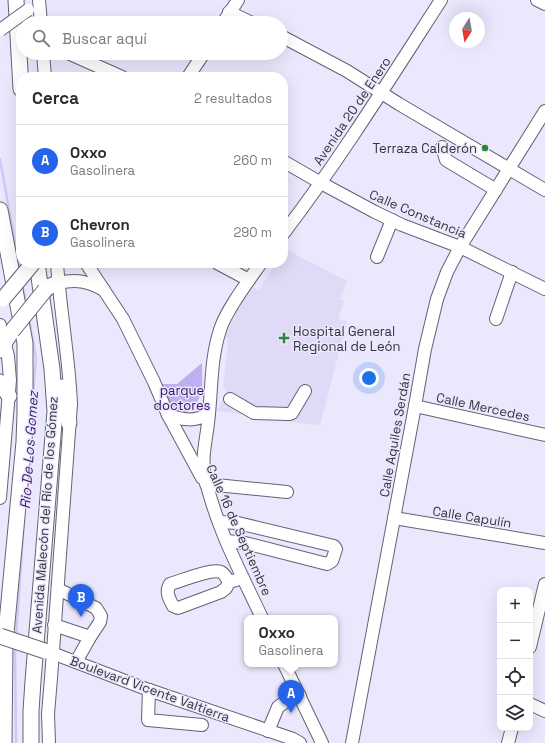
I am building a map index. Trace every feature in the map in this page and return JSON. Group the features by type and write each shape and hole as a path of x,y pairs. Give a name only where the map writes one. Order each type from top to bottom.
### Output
{"main road":[{"path":"16,0 17,16"},
{"path":"19,60 20,72"},
{"name":"Avenida Malecón del Río de los Gómez","path":"0,210 25,343 24,442 5,644 4,743"},
{"path":"2,302 29,268"},
{"name":"Avenida Malecón del Río de los Gómez","path":"31,743 33,681 55,411 48,290 39,268"},
{"path":"4,338 48,290"},
{"path":"48,290 49,311 61,384 70,423"},
{"path":"0,382 9,396"},
{"name":"Boulevard Vicente Valtierra","path":"0,636 49,652"},
{"path":"0,734 4,715"}],"street":[{"path":"20,16 39,0"},
{"path":"39,0 40,16"},
{"path":"227,16 238,0"},
{"name":"Avenida 20 de Enero","path":"288,227 321,183 382,93 441,0"},
{"path":"537,0 545,4"},
{"path":"229,12 237,16"},
{"path":"0,30 16,19"},
{"path":"288,40 346,70 545,190"},
{"path":"44,60 45,72"},
{"path":"84,60 111,72"},
{"path":"191,72 199,60"},
{"name":"Calle Aquiles Serdán","path":"352,743 425,349 437,299 447,272 460,247 545,111"},
{"path":"442,147 446,160 496,190"},
{"name":"Calle Constancia","path":"288,164 392,220 460,247 545,289"},
{"path":"377,257 392,220"},
{"name":"Avenida Malecón del Río de los Gómez","path":"49,743 49,652 54,626 58,589 71,404 70,382 48,290 55,268"},
{"name":"Calle 16 de Septiembre","path":"90,268 123,319 168,414 203,481 206,484 219,522 261,615"},
{"path":"226,268 249,280"},
{"path":"257,268 226,316 220,329 214,356 203,469 206,484 287,492"},
{"path":"496,319 512,272"},
{"path":"48,290 79,281 89,283 106,291"},
{"path":"0,498 10,368 4,338"},
{"path":"211,394 227,398 254,413 289,414 292,413 305,391"},
{"name":"Calle Mercedes","path":"415,406 545,435"},
{"path":"168,414 179,419 190,420 198,419 209,414"},
{"name":"Calle Capulín","path":"394,518 545,543"},
{"path":"219,522 245,524 334,546 336,549 332,561 327,564 245,543 227,541"},
{"path":"229,582 221,572 213,571 170,584 167,588 167,594 173,606 178,608 221,592 226,588 229,582 244,578"},
{"path":"533,634 545,584"},
{"path":"58,589 96,608 100,613 100,622 76,662"},
{"path":"54,626 90,637"},
{"name":"Boulevard Vicente Valtierra","path":"49,652 149,690 293,739 300,743"},
{"path":"286,667 322,743"},
{"path":"149,690 148,720 202,725"},
{"path":"268,731 281,703 300,696"},
{"path":"533,705 545,711"},
{"path":"508,743 511,731"}],"shaded area":[{"name":"Hospital General Regional de León","path":"288,251 347,281 340,299 344,301 338,319 347,321 320,425 259,419 259,416 217,411 227,390 223,388 228,345 226,335 235,316 237,303 250,285 259,290 273,268 288,268"}],"green space":[{"name":"parque doctores","path":"202,363 202,385 200,397 197,403 185,414 172,411 160,384 177,384"}],"waterway":[{"name":"Rio De Los Gomez","path":"0,159 16,249"},
{"name":"Rio De Los Gomez","path":"22,283 26,304"},
{"name":"Rio De Los Gomez","path":"29,319 36,358 32,407"},
{"name":"Rio De Los Gomez","path":"16,637 24,520"},
{"name":"Rio De Los Gomez","path":"15,646 16,743"}],"place":[{"name":"Terraza Calderón","path":"485,148"},
{"name":"Hospital General Regional de León","path":"284,338"},
{"name":"Chevron","path":"81,617"},
{"name":"Oxxo","path":"291,713"}]}
